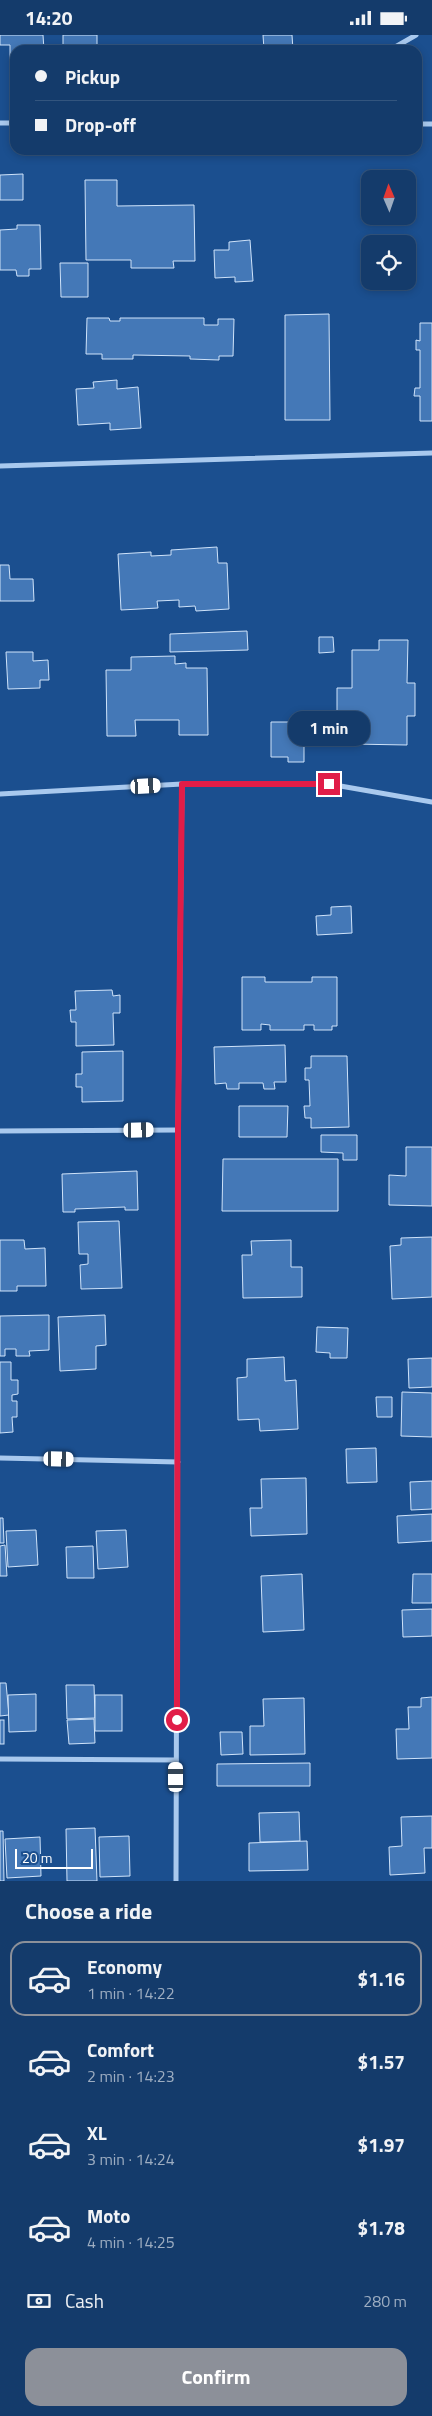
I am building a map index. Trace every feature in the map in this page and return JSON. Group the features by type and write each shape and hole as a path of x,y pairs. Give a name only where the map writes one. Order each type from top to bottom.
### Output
{"street":[{"path":"399,45 416,35"},
{"path":"0,466 432,453"},
{"path":"0,794 182,784 329,784 432,802"},
{"path":"176,1881 178,1130 182,784"},
{"path":"0,1131 178,1130"},
{"path":"0,1457 178,1462"},
{"path":"0,1759 176,1760"}],"building":[{"path":"0,35 43,35 44,45 0,45"},
{"path":"63,35 97,35 97,45 63,45"},
{"path":"263,35 292,35 293,45 264,45"},
{"path":"23,174 23,200 0,200 0,175"},
{"path":"85,180 117,180 117,206 194,205 195,261 173,261 174,268 131,268 131,260 86,260"},
{"path":"17,225 40,225 41,269 29,269 29,276 17,276 16,270 0,270 0,230 17,229"},
{"path":"250,240 253,281 235,282 235,277 215,278 214,250 229,250 229,242"},
{"path":"60,263 88,263 88,297 61,297"},
{"path":"329,314 330,420 285,420 285,315"},
{"path":"87,318 109,318 110,321 120,321 120,318 204,318 204,325 218,325 218,319 234,319 233,356 219,356 219,360 190,359 190,356 133,355 133,359 102,359 102,354 86,354"},
{"path":"420,323 432,323 432,421 420,421 420,396 414,396 415,388 420,388 420,350 416,350 416,340 420,341"},
{"path":"117,380 117,389 138,387 141,428 110,430 110,423 78,425 76,389 94,388 93,382"},
{"path":"217,547 218,563 227,563 229,609 196,611 195,606 179,607 179,600 157,601 158,608 121,610 118,554 151,552 151,556 171,555 171,550"},
{"path":"0,565 9,565 10,579 33,579 34,601 0,601"},
{"path":"247,631 248,650 170,652 170,634"},
{"path":"319,637 333,637 334,652 319,653"},
{"path":"379,640 408,640 407,683 415,683 415,716 407,716 407,745 351,744 351,727 363,727 363,717 337,716 337,688 352,688 352,650 379,650"},
{"path":"6,652 33,652 33,661 48,660 49,680 40,680 40,688 8,689"},
{"path":"175,656 175,664 186,663 186,668 207,668 208,735 179,735 179,720 135,720 136,736 107,736 106,670 131,670 131,657"},
{"path":"271,722 310,722 310,744 304,744 304,762 288,762 288,757 271,757"},
{"path":"351,906 352,933 317,935 316,916 331,915 331,907"},
{"path":"242,977 265,977 265,982 312,982 312,977 337,977 337,1026 332,1026 332,1030 314,1030 314,1025 304,1025 304,1030 270,1030 270,1025 261,1024 261,1030 242,1030"},
{"path":"112,990 113,996 120,995 120,1013 113,1013 114,1045 76,1046 76,1022 71,1022 70,1010 76,1010 75,991"},
{"path":"285,1045 286,1082 274,1082 275,1089 264,1089 263,1083 239,1083 239,1089 227,1089 226,1083 215,1084 214,1047"},
{"path":"123,1051 123,1101 82,1102 82,1087 76,1087 76,1074 82,1074 82,1052"},
{"path":"311,1056 347,1056 349,1127 311,1128 311,1118 305,1118 304,1106 310,1106 309,1080 305,1080 305,1068 311,1068"},
{"path":"239,1106 288,1106 287,1137 239,1137"},
{"path":"321,1135 357,1135 357,1160 343,1160 343,1153 321,1152"},
{"path":"406,1147 432,1147 432,1206 389,1205 389,1175 406,1176"},
{"path":"223,1159 338,1159 338,1211 222,1211"},
{"path":"137,1171 138,1210 125,1210 125,1207 75,1209 75,1212 63,1212 62,1174"},
{"path":"119,1221 122,1288 81,1289 80,1265 88,1264 88,1254 79,1254 78,1222"},
{"path":"432,1237 432,1297 392,1299 390,1246 401,1245 401,1238"},
{"path":"0,1240 24,1240 25,1249 45,1248 46,1286 17,1286 17,1291 0,1291"},
{"path":"291,1240 291,1267 302,1267 302,1297 243,1298 242,1255 252,1255 251,1241"},
{"path":"49,1315 49,1350 29,1351 30,1356 16,1356 16,1349 5,1349 5,1356 0,1356 0,1316"},
{"path":"105,1315 106,1345 96,1346 96,1369 60,1371 58,1317"},
{"path":"317,1327 348,1328 347,1358 330,1358 330,1353 316,1352"},
{"path":"284,1357 285,1381 296,1380 298,1429 260,1431 259,1419 238,1420 237,1378 247,1377 247,1359"},
{"path":"432,1358 432,1387 409,1388 408,1359"},
{"path":"0,1362 11,1362 11,1380 18,1380 18,1394 12,1395 12,1401 17,1401 17,1417 12,1417 13,1432 0,1433"},
{"path":"402,1392 432,1393 432,1437 401,1436"},
{"path":"376,1397 392,1397 392,1417 377,1417"},
{"path":"376,1448 377,1482 347,1483 346,1449"},
{"path":"306,1478 307,1534 251,1536 250,1508 262,1508 261,1479"},
{"path":"432,1481 432,1509 411,1510 410,1482"},
{"path":"432,1514 432,1541 398,1543 397,1516"},
{"path":"0,1518 3,1518 4,1543 0,1543"},
{"path":"36,1530 38,1565 8,1567 6,1531"},
{"path":"126,1530 128,1567 98,1569 96,1531"},
{"path":"5,1545 7,1576 0,1576 0,1546"},
{"path":"93,1546 94,1578 67,1578 66,1547"},
{"path":"302,1574 304,1630 263,1632 261,1576"},
{"path":"413,1574 432,1574 432,1603 412,1603"},
{"path":"432,1609 432,1636 403,1637 402,1610"},
{"path":"0,1683 6,1683 9,1715 0,1716"},
{"path":"66,1685 94,1685 95,1718 67,1719"},
{"path":"36,1694 36,1731 9,1732 8,1695"},
{"path":"95,1695 122,1695 122,1731 95,1731"},
{"path":"432,1697 432,1758 397,1759 396,1729 409,1729 408,1707 421,1707 421,1698"},
{"path":"304,1698 305,1754 250,1755 250,1726 264,1726 263,1699"},
{"path":"94,1719 95,1743 69,1744 67,1720"},
{"path":"0,1720 4,1720 4,1744 0,1744"},
{"path":"220,1732 242,1732 243,1754 221,1755"},
{"path":"310,1763 310,1786 217,1786 217,1764"},
{"path":"299,1812 300,1841 260,1842 259,1813"},
{"path":"432,1816 432,1848 424,1848 425,1873 390,1875 389,1847 402,1846 401,1817"},
{"path":"95,1828 97,1881 67,1881 66,1829"},
{"path":"0,1831 3,1831 4,1881 0,1881"},
{"path":"129,1836 130,1876 100,1877 99,1837"},
{"path":"40,1837 41,1876 7,1878 5,1839"},
{"path":"307,1841 308,1870 249,1871 249,1843"}],"route":[{"path":"177,1720 178,1130 182,784 329,784"}]}
